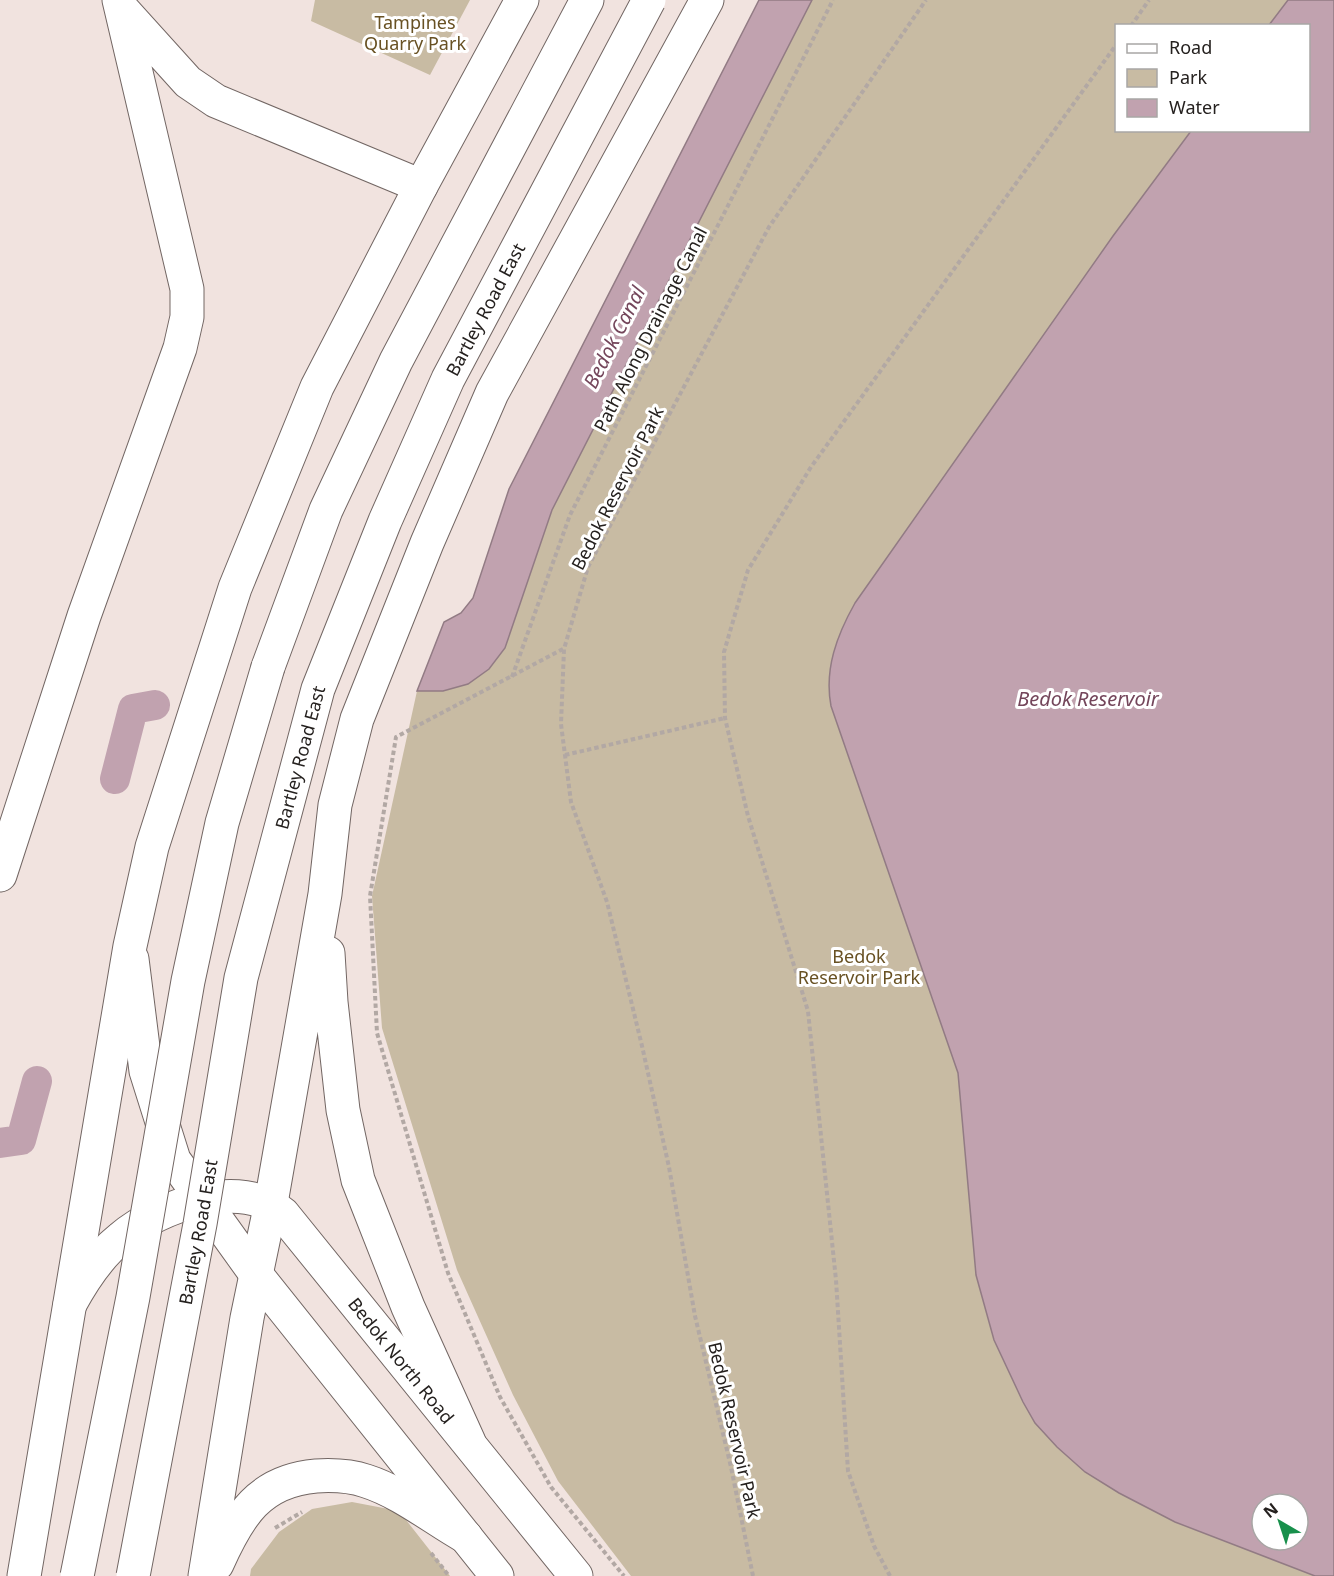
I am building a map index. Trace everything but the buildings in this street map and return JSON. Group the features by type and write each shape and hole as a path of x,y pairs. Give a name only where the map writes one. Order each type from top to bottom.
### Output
{"main road":[{"path":"24,1576 130,946 152,847 235,588 317,387 421,186 522,0"},
{"path":"77,1576 133,1297 188,981 222,823 268,667 326,510 396,361 587,0"},
{"name":"Bartley Road East","path":"133,1576 200,1224 241,978 318,689 385,521 448,379 649,0"},
{"path":"205,1576 255,1273 271,1203 325,894 335,805 357,719 427,543 492,393 707,0"},
{"path":"120,4 188,82 216,101 421,186"},
{"path":"0,875 84,616 180,348 188,317 187,289 120,4"},
{"path":"325,894 331,1002 343,1110 358,1180 408,1307 469,1442"},
{"path":"130,946 146,1071 174,1160 255,1273 497,1576"},
{"path":"70,1304 98,1261 120,1238 159,1214 201,1199 256,1198 271,1203"},
{"name":"Bedok North Road","path":"271,1203 284,1214 576,1576"},
{"path":"211,1576 231,1533 255,1500 278,1484 306,1477 330,1475 366,1480 466,1537"}],"path":[{"name":"Path Along Drainage Canal","path":"512,678 570,515 833,0"},
{"name":"Bedok Reservoir Park","path":"753,1576 731,1467 695,1316 669,1167 642,1046 607,902 571,802 561,724 564,649 588,567 769,227 926,0"},
{"path":"1132,24 1149,0"},
{"path":"890,1576 874,1546 848,1471 836,1280 808,1011 748,816 725,718 724,652 747,570 811,467 1115,46"},
{"path":"564,649 396,737 370,896 377,1032 448,1273 500,1396 551,1487 624,1576"},
{"path":"565,755 725,718"},
{"path":"268,1532 308,1508"},
{"path":"430,1551 449,1576"}],"green space":[{"name":"Tampines Quarry Park","path":"315,0 470,0 430,75 311,21"},
{"name":"Bedok Reservoir Park","path":"812,0 1334,0 1334,1576 631,1576 558,1481 513,1395 457,1270 382,1028 372,896 417,691 443,691 468,684 489,669 505,648 552,510"},
{"path":"352,1502 399,1511 450,1576 250,1576 251,1569 279,1532 312,1509"}],"water":[{"path":"759,0 812,0 552,510 505,648 489,669 468,684 443,691 417,691 444,622 461,613 473,598 509,489"},
{"name":"Bedok Reservoir","path":"1288,0 1334,0 1334,1576 1315,1576 1253,1552 1310,1552 1310,1492 1250,1492 1250,1551 1175,1522 1119,1493 1085,1472 1035,1423 1023,1402 994,1340 976,1275 958,1073 831,706 829,679 834,653 855,603 1113,236 1190,132 1310,132 1310,24 1270,24"}],"waterway":[{"name":"Bedok Canal","path":"115,779 133,709 155,705"},
{"name":"Bedok Canal","path":"0,1143 21,1140 37,1081"}]}
